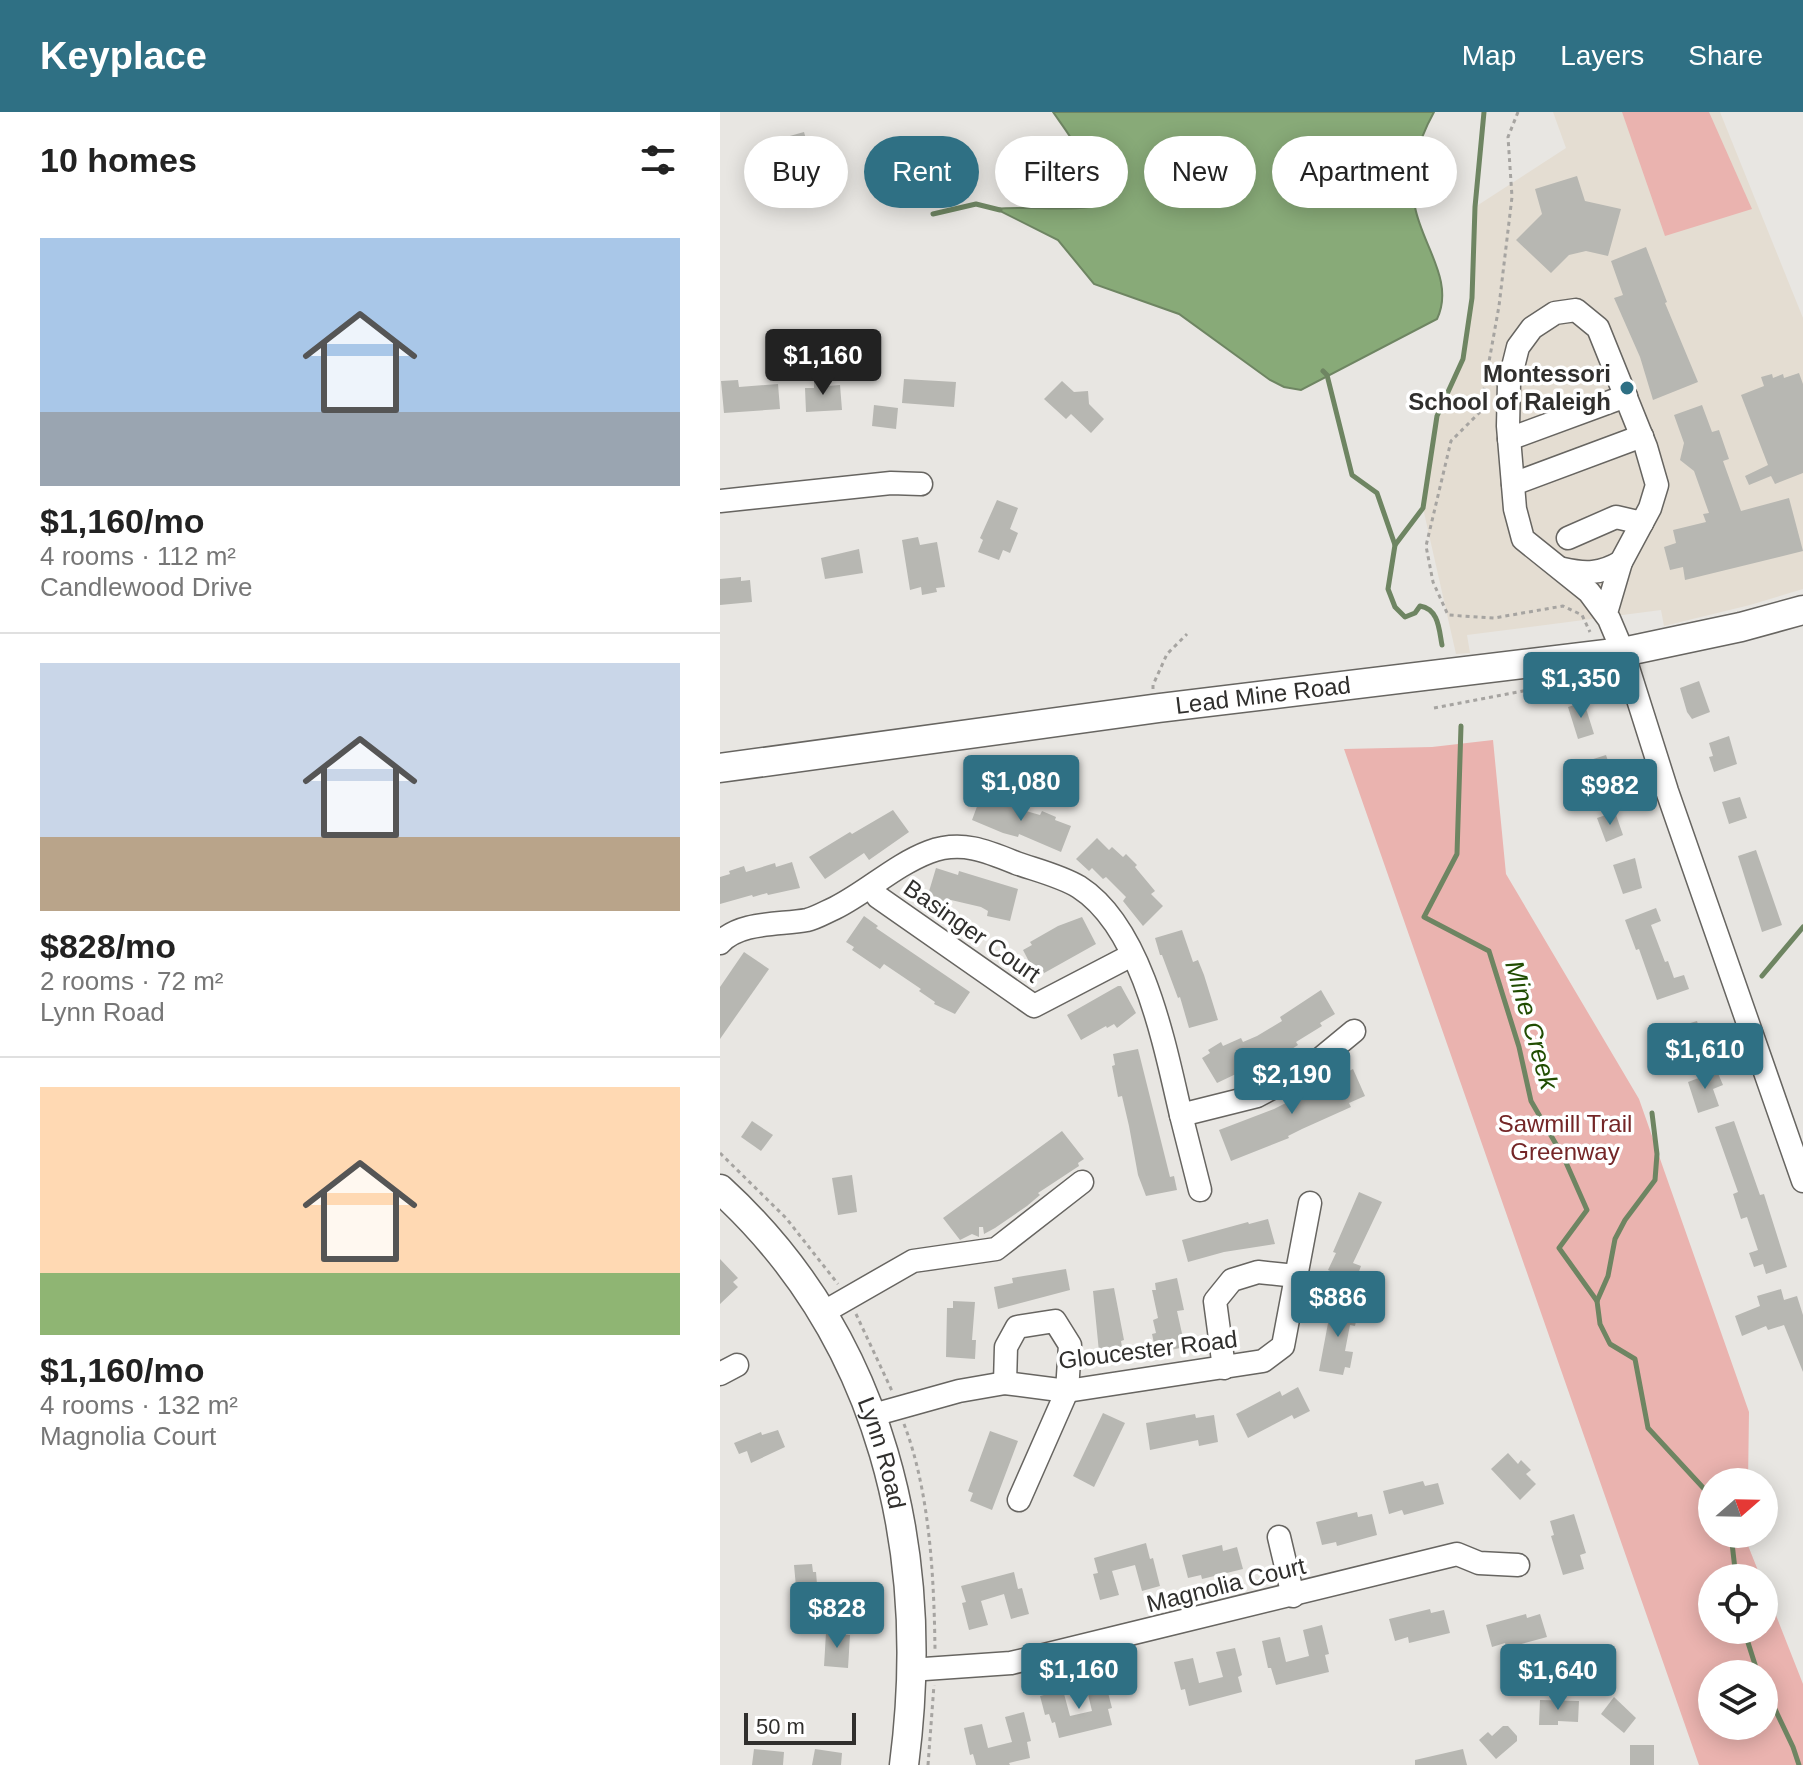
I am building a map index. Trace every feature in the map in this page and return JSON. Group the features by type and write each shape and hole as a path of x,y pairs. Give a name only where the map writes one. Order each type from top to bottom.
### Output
{"main road":[{"name":"Lead Mine Road","path":"720,768 1159,708 1623,652 1741,627 1803,610"},
{"name":"Lynn Road","path":"720,1189 786,1258 824,1312 873,1415 890,1469 903,1529 909,1591 910,1670 904,1765"}],"street":[{"path":"1606,613 1621,562 1650,508 1657,485 1642,436 1598,328 1576,310 1555,313 1532,328 1518,347 1509,383 1509,439 1515,509 1523,539 1589,592 1606,613 1623,652 1667,791 1803,1181"},
{"path":"1509,439 1626,396"},
{"path":"1513,484 1642,436"},
{"path":"720,501 891,483 921,484"},
{"path":"1568,538 1616,517 1642,523"},
{"path":"1557,568 1580,573 1605,571 1621,562"},
{"path":"720,943 746,929 810,920 872,887 899,867 929,852 957,846 979,848 1079,887 1108,914 1155,1004 1200,1190"},
{"name":"Basinger Court","path":"872,887 878,897 1034,1006 1132,955"},
{"path":"1181,1115 1257,1096 1308,1069 1354,1031"},
{"path":"824,1312 913,1261 996,1249 1082,1182"},
{"name":"Gloucester Road","path":"873,1415 959,1391 1005,1383 1067,1391 1263,1361 1283,1346 1310,1203"},
{"path":"1224,1368 1215,1301 1232,1280 1258,1272 1296,1276"},
{"path":"1005,1383 1006,1347 1017,1327 1055,1321 1070,1345 1067,1391 1019,1500"},
{"path":"1279,1537 1293,1596"},
{"name":"Magnolia Court","path":"910,1670 1011,1663 1457,1554 1479,1563 1518,1565"}],"path":[{"path":"1518,112 1508,137 1512,197 1499,306 1480,412 1451,441 1426,546 1433,582 1448,615 1494,618 1563,606 1582,615 1590,632"},
{"path":"1159,708 1153,685 1167,654 1187,634"},
{"path":"1434,708 1583,679"},
{"path":"720,1153 786,1218 838,1284"},
{"path":"855,1312 889,1384"},
{"path":"907,1431 923,1499 929,1545 935,1650"},
{"path":"928,1765 934,1691"}],"shaded area":[{"path":"1053,112 1434,112 1423,136 1272,136 1272,208 1415,208 1440,277 1442,305 1437,319 1301,390 1284,387 1179,314 1094,284 1058,240 996,209 1128,208 1128,136 1070,136"},
{"name":"Montessori School of Raleigh","path":"1553,112 1720,112 1803,318 1803,589 1664,626 1661,610 1467,635 1470,653 1456,654 1423,508 1437,416 1463,359 1472,298 1475,207 1566,148"}],"green space":[{"path":"1622,112 1709,112 1752,209 1665,236"},
{"name":"Sawmill Trail Greenway","path":"1493,740 1506,874 1639,1099 1749,1412 1748,1468 1698,1468 1698,1548 1749,1548 1755,1564 1698,1564 1698,1644 1778,1644 1778,1621 1803,1684 1803,1765 1699,1765 1344,749 1432,747"}],"building":[{"path":"1577,176 1585,201 1621,209 1608,256 1586,251 1569,255 1551,273 1516,240 1542,214 1535,189"},
{"path":"1646,247 1698,382 1653,400 1640,357 1614,298 1623,295 1611,261"},
{"path":"1799,373 1803,384 1803,473 1775,484 1771,476 1749,485 1745,476 1768,465 1741,395 1764,386 1761,377 1772,374 1773,378 1783,374 1784,378"},
{"path":"826,379 827,386 840,385 842,410 806,412 805,388 814,388 814,380"},
{"path":"904,379 956,382 954,407 902,403"},
{"path":"738,380 739,387 778,384 780,409 724,413 721,381"},
{"path":"1062,381 1074,392 1088,391 1089,404 1104,419 1091,433 1071,414 1066,419 1044,399"},
{"path":"874,405 898,408 896,429 872,426"},
{"path":"1702,405 1712,432 1719,430 1729,459 1723,461 1741,511 1789,498 1803,551 1685,580 1683,567 1670,570 1664,547 1676,543 1673,530 1706,522 1703,514 1709,513 1694,471 1680,460 1684,443 1674,415"},
{"path":"997,500 1018,508 1010,529 1018,533 1010,553 1003,550 999,560 978,552 983,540 980,538"},
{"path":"918,537 920,545 937,542 945,587 936,588 937,592 922,595 921,587 910,590 902,540"},
{"path":"859,549 863,573 825,579 821,558"},
{"path":"741,577 741,581 750,580 752,602 720,605 720,579"},
{"path":"1699,681 1710,712 1692,719 1680,688"},
{"path":"1584,702 1594,734 1578,739 1568,707"},
{"path":"1729,736 1737,764 1714,772 1709,743"},
{"path":"1606,755 1614,779 1595,785 1587,761"},
{"path":"982,793 1026,811 1040,815 1042,811 1071,826 1061,852 1019,834 1018,837 1003,833 972,820"},
{"path":"1740,797 1747,818 1729,824 1722,802"},
{"path":"893,810 909,832 869,860 864,853 825,879 809,857"},
{"path":"1615,812 1623,835 1606,842 1597,818"},
{"path":"1097,838 1109,850 1112,847 1123,857 1126,854 1137,865 1135,867 1155,891 1151,894 1163,906 1143,926 1123,901 1126,897 1106,877 1103,879 1092,868 1089,871 1076,859"},
{"path":"1756,850 1782,925 1762,932 1738,856"},
{"path":"1635,858 1642,888 1623,894 1613,865"},
{"path":"792,862 800,888 752,895 720,904 720,877 730,874 729,871 744,866 746,872 775,863 776,867"},
{"path":"936,868 958,875 959,871 1018,889 1010,921 987,916 988,911 981,907 951,900 950,905 927,898"},
{"path":"1656,908 1661,921 1651,925 1665,962 1668,961 1674,978 1684,975 1689,989 1657,1000 1625,920"},
{"path":"864,916 878,926 876,928 970,992 955,1014 934,1004 919,991 921,989 884,964 880,969 852,950 854,947 846,942"},
{"path":"1082,917 1096,944 1037,977 1023,950 1032,945 1030,942 1058,926"},
{"path":"1182,930 1193,962 1198,960 1204,975 1218,1020 1189,1028 1180,997 1155,938"},
{"path":"744,952 769,969 720,1039 720,987"},
{"path":"1121,986 1136,1013 1117,1028 1114,1024 1106,1026 1081,1040 1067,1015"},
{"path":"1321,990 1335,1014 1320,1023 1322,1026 1272,1062 1269,1057 1240,1075 1238,1073 1217,1083 1202,1058 1210,1053 1208,1050 1221,1042 1223,1046 1241,1038 1243,1042 1257,1036 1282,1021 1280,1017"},
{"path":"1697,1021 1704,1042 1687,1048 1680,1026"},
{"path":"1138,1049 1170,1177 1174,1176 1177,1190 1146,1196 1138,1175 1122,1096 1118,1097 1112,1066 1115,1065 1113,1054"},
{"path":"1353,1069 1365,1096 1349,1103 1351,1107 1289,1138 1231,1161 1219,1130 1274,1109"},
{"path":"1717,1071 1723,1085 1713,1089 1719,1106 1698,1113 1688,1082"},
{"path":"752,1121 773,1135 761,1151 741,1137"},
{"path":"1734,1121 1760,1195 1764,1194 1787,1267 1766,1274 1763,1264 1754,1267 1749,1253 1758,1250 1747,1217 1741,1219 1733,1194 1738,1192 1715,1127"},
{"path":"1062,1131 1084,1159 1078,1163 1079,1166 1038,1193 1040,1195 1027,1206 995,1228 984,1234 983,1227 979,1227 979,1237 972,1234 960,1240 943,1218"},
{"path":"852,1175 857,1212 838,1215 832,1178"},
{"path":"1359,1192 1382,1202 1353,1263 1361,1266 1355,1282 1328,1270"},
{"path":"1268,1219 1275,1244 1224,1252 1188,1262 1182,1240"},
{"path":"720,1259 738,1278 733,1282 738,1287 720,1304"},
{"path":"1066,1269 1070,1290 998,1309 994,1287 1013,1283 1012,1278"},
{"path":"1177,1278 1184,1310 1177,1311 1185,1347 1156,1353 1152,1334 1156,1333 1153,1320 1158,1318 1152,1290 1156,1290 1155,1283"},
{"path":"1114,1288 1124,1340 1121,1341 1123,1353 1116,1353 1117,1360 1100,1362 1093,1291"},
{"path":"1781,1289 1784,1300 1797,1296 1803,1315 1803,1372 1784,1325 1768,1330 1766,1326 1742,1336 1735,1316 1760,1306 1757,1296"},
{"path":"953,1301 975,1302 972,1340 976,1340 975,1359 946,1357 947,1308 953,1308"},
{"path":"1332,1302 1359,1307 1355,1326 1350,1325 1345,1351 1353,1352 1350,1368 1345,1367 1343,1375 1319,1371"},
{"path":"1298,1387 1310,1411 1294,1419 1292,1415 1248,1438 1236,1414 1280,1391 1282,1396"},
{"path":"1103,1413 1125,1423 1094,1487 1073,1476"},
{"path":"1195,1414 1196,1418 1214,1415 1218,1442 1199,1446 1198,1440 1150,1450 1146,1423"},
{"path":"778,1430 785,1447 751,1463 747,1451 739,1454 734,1443 761,1432 762,1435"},
{"path":"990,1431 1018,1441 992,1510 970,1501 973,1493 968,1491"},
{"path":"1508,1453 1518,1464 1521,1460 1531,1470 1526,1474 1536,1484 1520,1500 1491,1469"},
{"path":"1423,1481 1425,1486 1438,1483 1444,1504 1404,1515 1402,1510 1389,1514 1383,1491"},
{"path":"1357,1512 1358,1517 1372,1514 1377,1535 1337,1546 1336,1542 1322,1545 1316,1522"},
{"path":"1574,1514 1586,1553 1580,1555 1584,1569 1563,1575 1551,1536 1554,1535 1550,1521"},
{"path":"1146,1543 1160,1586 1142,1591 1135,1565 1112,1571 1119,1595 1100,1600 1093,1574 1098,1573 1094,1558"},
{"path":"1222,1545 1223,1551 1237,1547 1243,1569 1202,1579 1201,1575 1188,1578 1182,1555"},
{"path":"812,1564 817,1584 822,1584 823,1596 797,1598 794,1565"},
{"path":"1014,1572 1029,1614 1011,1619 1004,1594 981,1601 988,1625 969,1630 961,1586"},
{"path":"1430,1609 1431,1613 1444,1610 1450,1633 1409,1643 1408,1637 1395,1641 1389,1619"},
{"path":"1526,1614 1527,1618 1540,1614 1547,1637 1507,1648 1505,1643 1492,1647 1486,1625"},
{"path":"1322,1625 1329,1654 1325,1655 1329,1672 1276,1685 1271,1668 1268,1668 1262,1641 1280,1637 1286,1662 1309,1656 1303,1630"},
{"path":"826,1633 850,1635 848,1668 824,1666"},
{"path":"1235,1648 1242,1675 1238,1677 1242,1692 1189,1706 1185,1689 1181,1690 1174,1662 1193,1658 1199,1683 1223,1677 1216,1652"},
{"path":"1105,1681 1112,1708 1108,1709 1112,1725 1059,1738 1055,1722 1052,1723 1049,1714 1045,1715 1040,1696 1063,1690 1070,1716 1092,1711 1086,1686"},
{"path":"1614,1697 1636,1718 1624,1733 1601,1714"},
{"path":"1540,1700 1579,1701 1578,1722 1558,1721 1558,1725 1539,1725"},
{"path":"1024,1712 1031,1741 1027,1742 1030,1758 1010,1765 976,1765 973,1754 970,1755 964,1728 982,1724 988,1748 1012,1742 1005,1717"},
{"path":"1503,1726 1508,1726 1517,1736 1517,1741 1496,1759 1479,1740 1488,1732 1492,1736"},
{"path":"1630,1745 1654,1745 1654,1765 1630,1765"},
{"path":"754,1749 784,1752 783,1765 752,1765"},
{"path":"815,1749 842,1753 841,1765 812,1765"},
{"path":"1463,1749 1467,1765 1415,1765 1415,1760"}],"waterway":[{"name":"Mine Creek","path":"1442,645 1437,621 1431,611 1420,606 1415,613 1405,617 1395,607 1388,589 1395,545 1423,508 1437,416 1463,359 1472,298 1475,207 1484,112"},
{"path":"933,214 976,204 1000,210"},
{"path":"1323,371 1327,375 1352,475 1377,493 1395,545"},
{"name":"Mine Creek","path":"1461,726 1457,854 1424,917 1489,951 1519,1047 1531,1101 1564,1158 1587,1210 1559,1248 1597,1301"},
{"path":"1762,976 1803,927"},
{"path":"1652,1113 1657,1154 1655,1180 1615,1239 1608,1276 1597,1301 1600,1324 1610,1344 1635,1359 1648,1428 1698,1482"},
{"name":"Mine Creek","path":"1733,1548 1734,1564"},
{"name":"Mine Creek","path":"1748,1644 1754,1660"},
{"name":"Mine Creek","path":"1778,1715 1799,1765"}],"place":[{"name":"Montessori School of Raleigh","path":"1627,388"}]}
